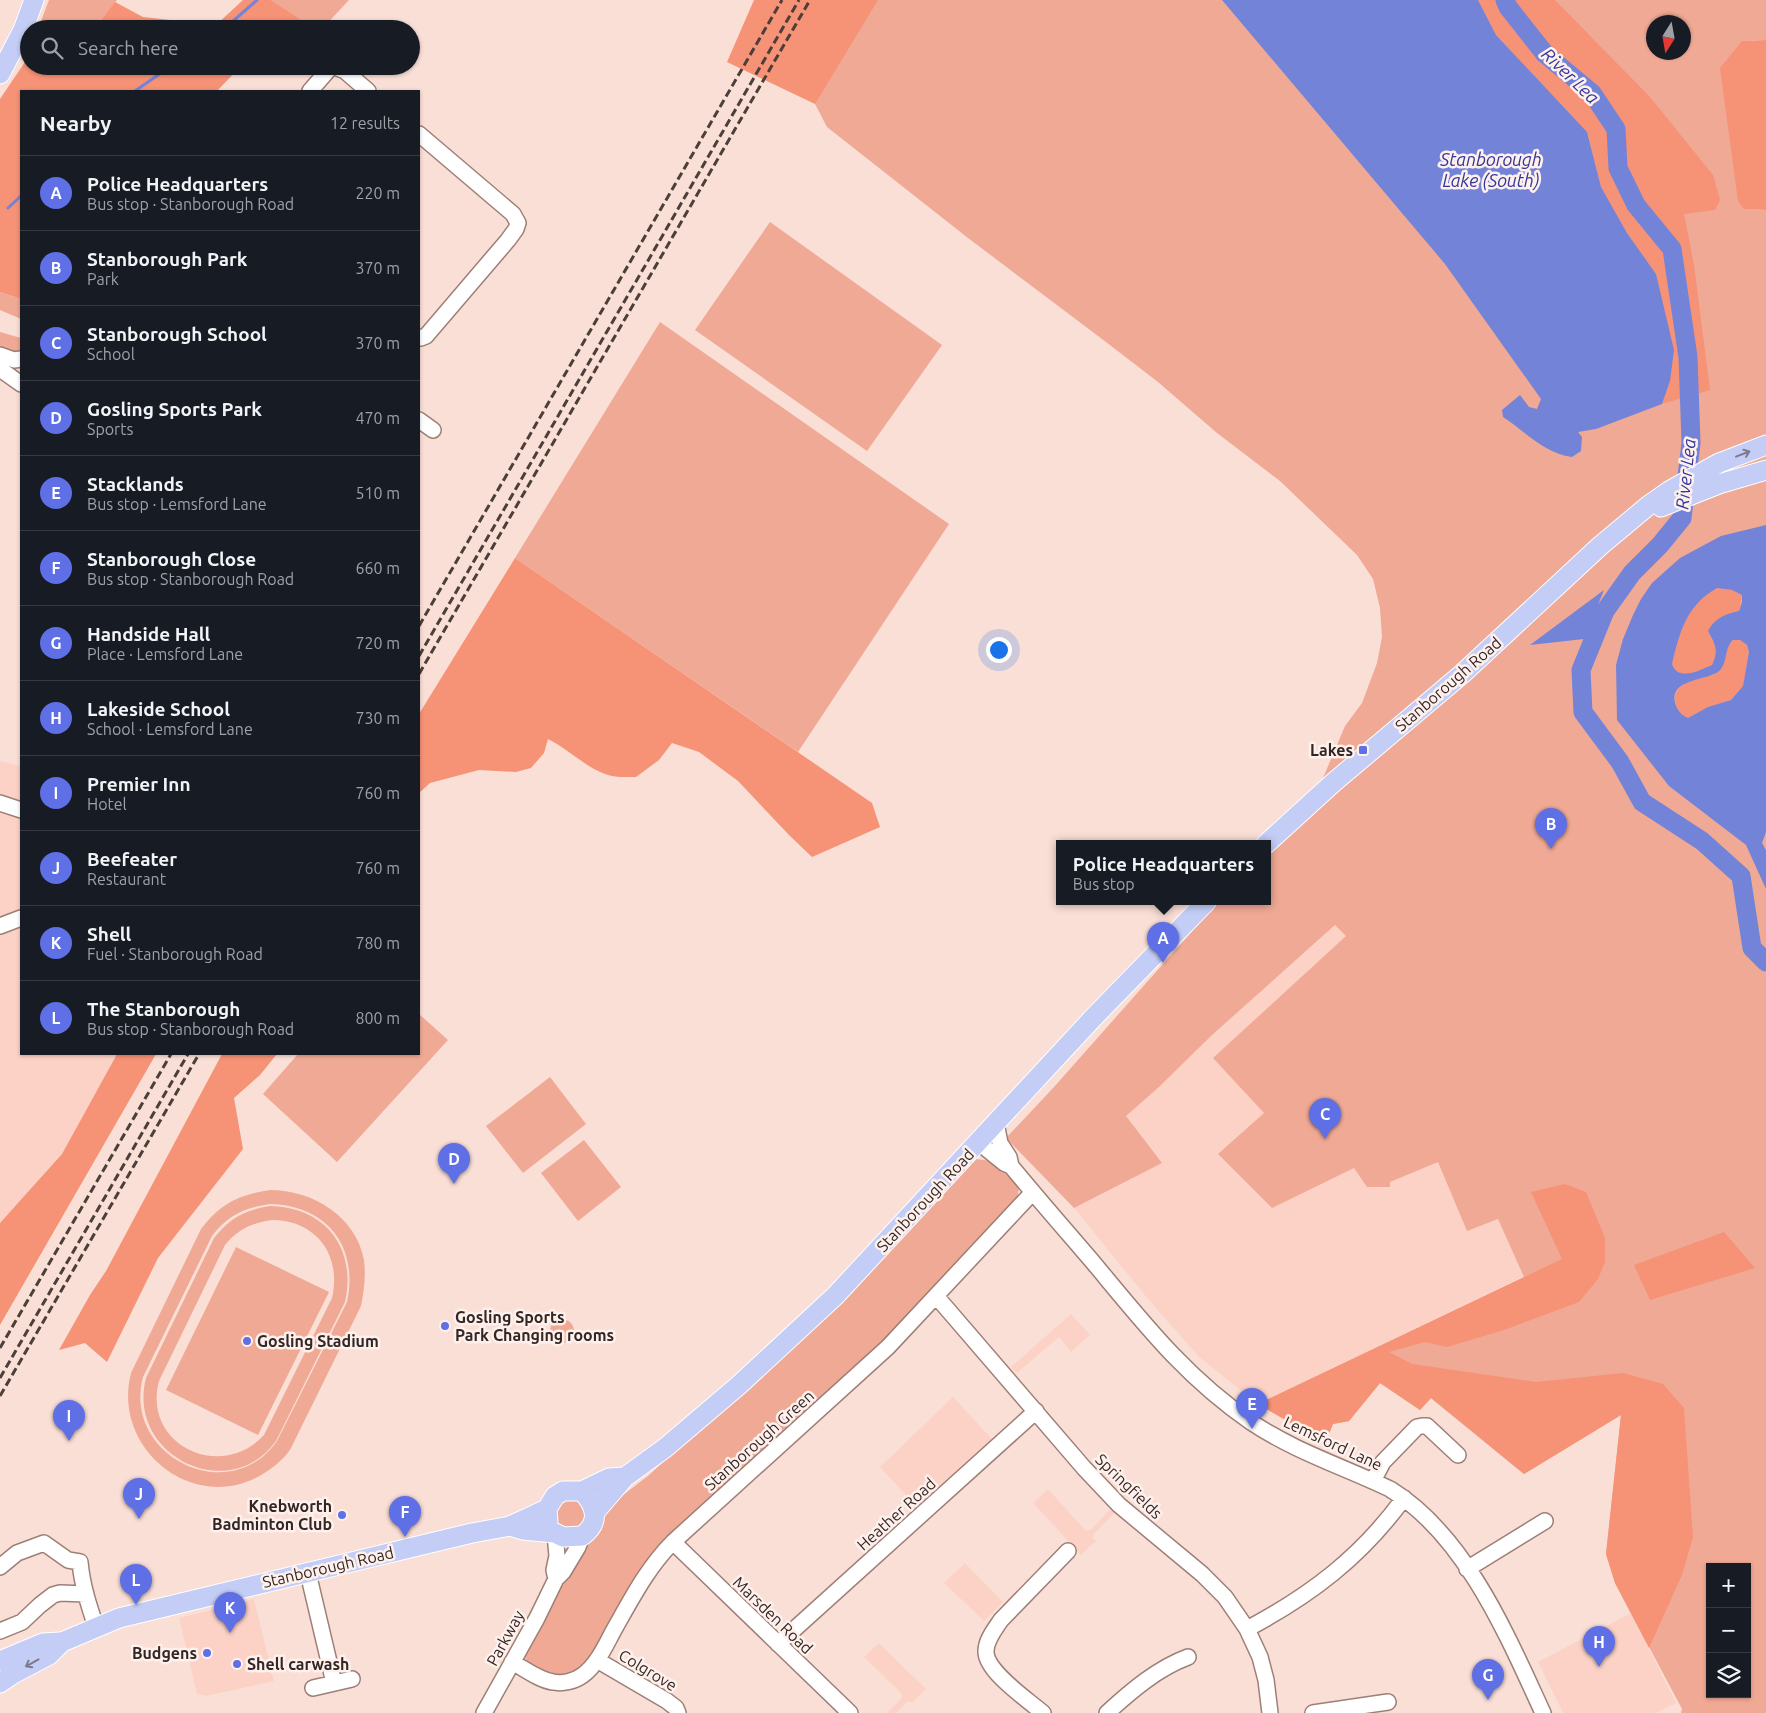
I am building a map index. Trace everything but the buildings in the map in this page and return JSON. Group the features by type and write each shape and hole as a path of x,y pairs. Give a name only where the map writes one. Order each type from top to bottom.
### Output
{"main road":[{"path":"27,20 34,0"},
{"path":"0,74 20,36"},
{"path":"1669,497 1719,463 1766,445"},
{"path":"1669,497 1766,470"},
{"name":"Stanborough Road","path":"1270,840 1334,782 1462,674 1565,577 1628,522 1669,497"},
{"name":"Stanborough Road","path":"510,1526 563,1537 582,1536 591,1526 595,1512 625,1477 665,1448 739,1385 835,1296 1099,1012 1203,905"},
{"name":"Stanborough Road","path":"0,1661 43,1643 62,1642 96,1627 137,1614 472,1533 510,1526 547,1509 555,1496 563,1491 582,1491 609,1478 625,1477"},
{"path":"582,1491 592,1504 595,1512"},
{"path":"547,1509 550,1526 555,1534"},
{"name":"Stanborough Road","path":"0,1683 49,1655 62,1642"}],"street":[{"path":"311,90 324,75"},
{"path":"350,75 367,90"},
{"path":"420,135 513,214 518,227 426,336 420,338"},
{"path":"0,355 14,360 20,359"},
{"path":"0,370 20,383"},
{"path":"420,421 433,430"},
{"path":"0,802 20,810"},
{"path":"0,926 20,918"},
{"name":"Lemsford Lane","path":"996,1123 1000,1143 1009,1157 1010,1166"},
{"name":"Lemsford Lane","path":"978,1142 1010,1166 1154,1336 1189,1373 1216,1396 1252,1423 1288,1444 1318,1459 1373,1481 1404,1498 1420,1510 1439,1530 1484,1596 1517,1658 1543,1713"},
{"name":"Stanborough Green","path":"512,1662 546,1680 570,1681 583,1675 597,1660 657,1558 672,1542 888,1348 1033,1192"},
{"name":"Springfields","path":"936,1296 1084,1468 1119,1505 1202,1574 1225,1597 1247,1628 1260,1657 1266,1680 1270,1713"},
{"name":"Heather Road","path":"778,1644 1036,1410"},
{"path":"1373,1481 1383,1462 1417,1427 1427,1426 1458,1455"},
{"path":"1247,1628 1287,1607 1319,1585 1360,1550 1388,1520 1404,1498"},
{"path":"1467,1569 1545,1521"},
{"name":"Parkway","path":"555,1534 557,1556 554,1570 556,1579"},
{"name":"Parkway","path":"484,1713 556,1579 563,1572 578,1547 582,1536"},
{"name":"Marsden Road","path":"672,1542 850,1713"},
{"path":"0,1567 17,1553 44,1543 68,1560 80,1562 86,1594 96,1627"},
{"path":"1042,1713 997,1673 987,1661 986,1650 992,1632 1001,1620 1068,1551"},
{"path":"308,1573 334,1683"},
{"path":"0,1631 22,1622 53,1595 60,1593 86,1594"},
{"path":"1108,1713 1142,1684 1179,1660 1188,1657"},
{"name":"Colgrove","path":"597,1660 667,1700 676,1708 678,1713"},
{"path":"313,1688 352,1679"},
{"path":"1313,1713 1388,1702"}],"shaded area":[{"path":"49,0 117,0 101,20 41,20"},
{"path":"243,0 271,0 301,20 221,20"},
{"path":"271,0 349,0 330,20 301,20"},
{"path":"754,0 878,0 815,104 727,62"},
{"path":"823,0 1766,0 1766,40 1742,41 1744,209 1766,210 1766,1713 1681,1713 1682,1709 1615,1583 1606,1554 1621,1415 1524,1474 1431,1398 1420,1410 1380,1383 1349,1421 1333,1424 1325,1443 1258,1404 1524,1277 1498,1219 1467,1231 1438,1162 1390,1182 1390,1187 1367,1187 1354,1168 1272,1208 1218,1154 1264,1113 1213,1058 1346,936 1335,925 1211,1036 1126,1116 1162,1163 1074,1208 1006,1138 1054,1087 1215,905 1271,905 1271,848 1307,816 1345,726 1362,703 1377,663 1382,637 1380,608 1373,579 1357,555 1280,481 1217,433 1158,382 968,238 827,127 815,104"},
{"path":"1478,0 1555,0 1650,97 1713,175 1720,200 1715,210 1684,214 1694,265 1710,390 1662,404 1670,381 1656,274 1627,233 1601,187 1587,132 1496,35"},
{"path":"115,2 143,17 170,20 101,20"},
{"path":"1766,40 1766,210 1744,209 1738,201 1720,68 1742,41"},
{"path":"20,69 20,75 232,75 218,90 20,90 20,299 0,292 0,99"},
{"path":"770,222 942,345 867,451 695,330"},
{"path":"0,292 20,299 20,319 0,310"},
{"path":"660,322 949,524 798,752 515,558"},
{"path":"0,332 20,338 20,354 0,350"},
{"path":"515,558 872,803 880,827 812,857 738,781 699,752 672,743 659,760 636,777 620,777 597,771 548,739 544,753 531,768 516,772 479,770 430,783 420,792 420,712"},
{"path":"1717,588 1732,590 1742,595 1739,611 1708,631 1716,651 1712,665 1690,673 1684,674 1679,672 1672,664 1681,630 1691,611 1706,595"},
{"path":"1733,640 1740,640 1747,645 1749,652 1743,686 1731,700 1708,707 1688,718 1684,716 1677,707 1676,693 1680,688 1693,680 1714,675 1725,659 1728,645"},
{"path":"0,761 20,766 20,1055 116,1055 62,1154 0,1223"},
{"path":"1384,883 1562,1258 1258,1404 1199,1357 1148,1299 1074,1208 1162,1163 1125,1116 1159,1087 1211,1036"},
{"path":"420,1015 448,1040 337,1162 263,1094 297,1055 420,1055"},
{"path":"116,1055 155,1055 0,1325 0,1223 62,1154"},
{"path":"221,1055 276,1055 260,1075 234,1098 243,1149 158,1258 107,1362 85,1343 59,1350 106,1271"},
{"path":"550,1077 586,1124 523,1173 486,1126"},
{"path":"584,1140 621,1187 578,1221 541,1173"},
{"path":"976,1159 991,1161 1015,1182 1019,1188 1017,1201 935,1291 652,1557 586,1668 557,1678 537,1670 529,1664 524,1655 569,1571 591,1539 606,1508 648,1476 759,1374"},
{"path":"1565,1184 1586,1192 1605,1238 1605,1262 1598,1279 1579,1302 1504,1330 1447,1347 1425,1342 1389,1352 1412,1364 1536,1382 1623,1373 1663,1384 1684,1408 1693,1537 1682,1575 1649,1648 1615,1583 1606,1554 1621,1415 1524,1474 1431,1398 1420,1410 1380,1383 1349,1421 1333,1424 1325,1443 1258,1404 1562,1259 1531,1192"},
{"path":"270,1190 286,1191 316,1201 330,1208 352,1230 364,1260 365,1278 361,1306 289,1452 280,1462 266,1472 240,1484 213,1487 188,1481 165,1469 147,1450 134,1427 128,1401 131,1373 201,1229 208,1220 231,1202","holes":["270,1204 290,1206 308,1212 323,1221 343,1247 348,1264 347,1302 277,1441 257,1461 233,1471 208,1471 185,1464 164,1450 148,1430 141,1405 143,1377 212,1236 218,1229 244,1210"]},
{"path":"270,1206 290,1208 307,1214 322,1223 333,1235 341,1249 346,1265 348,1283 345,1302 276,1441 256,1460 233,1469 209,1470 186,1463 166,1449 151,1429 144,1405 146,1378 214,1238 232,1220","holes":["272,1220 301,1226 313,1233 329,1254 334,1282 332,1298 264,1435 246,1449 227,1455 207,1455 189,1450 173,1439 162,1423 157,1404 159,1381 225,1245 240,1231 252,1225"]},
{"path":"1724,1232 1755,1268 1650,1300 1634,1265"},
{"name":"Gosling Stadium","path":"236,1247 329,1292 258,1435 166,1390"},
{"path":"1071,1314 1090,1335 1071,1352 1059,1337 1017,1373 1011,1367"},
{"path":"562,1319 571,1322 574,1331 571,1340 562,1343 553,1340 550,1331 553,1322"},
{"path":"953,1397 992,1439 916,1506 880,1467"},
{"path":"1048,1489 1086,1531 1092,1529 1110,1509 1114,1513 1094,1534 1093,1538 1096,1541 1081,1555 1033,1503"},
{"path":"570,1499 581,1503 585,1514 581,1525 570,1529 559,1525 555,1514 559,1503"},
{"path":"965,1563 1003,1602 984,1621 944,1583"},
{"path":"254,1599 274,1681 206,1696 197,1694 179,1618"},
{"path":"1631,1613 1676,1703 1656,1713 1563,1713 1538,1662"},
{"path":"879,1643 926,1689 912,1703 910,1701 906,1703 896,1713 887,1713 901,1699 902,1694 864,1657"}],"water":[{"name":"Stanborough Lake (South)","path":"1222,0 1478,0 1496,35 1587,132 1601,187 1627,233 1656,274 1674,350 1670,381 1662,404 1596,429 1578,432 1582,437 1581,451 1572,457 1544,447 1503,417 1502,410 1520,395 1529,407 1537,409 1541,399 1445,264"},
{"path":"1766,525 1766,832 1762,843 1766,850 1766,889 1746,845 1669,786 1617,720 1616,665 1623,639 1641,599 1652,583 1680,558 1721,536","holes":["1717,588 1732,590 1742,595 1739,611 1721,617 1708,631 1716,651 1712,665 1690,673 1684,674 1679,672 1672,664 1686,620 1698,603","1733,640 1740,640 1747,645 1749,652 1743,686 1731,700 1708,707 1688,718 1680,713 1674,698 1676,691 1689,682 1719,671 1724,664 1728,647"]},
{"path":"1604,590 1584,639 1530,645"}],"waterway":[{"path":"234,20 257,0"},
{"name":"River Lea","path":"1505,0 1508,7 1545,54 1592,93 1616,129 1618,168 1636,205 1672,249 1688,357 1691,443 1682,518 1660,545 1632,573 1605,611 1581,670 1583,712 1620,762 1642,802 1702,841 1741,876 1752,948 1766,962"},
{"path":"136,90 158,75"},
{"path":"8,208 20,197"}],"railway":[{"path":"420,624 782,0"},
{"path":"420,654 799,0"},
{"path":"420,672 810,0"},
{"path":"0,1348 170,1055"},
{"path":"0,1378 187,1055"},
{"path":"0,1396 198,1055"}],"place":[{"name":"Lakes","path":"1363,750"},
{"name":"Stanborough Park","path":"1551,849"},
{"name":"Police Headquarters","path":"1163,963"},
{"name":"Stanborough School","path":"1325,1139"},
{"name":"Gosling Sports Park","path":"454,1184"},
{"name":"Gosling Sports Park Changing rooms","path":"445,1326"},
{"name":"Gosling Stadium","path":"247,1341"},
{"name":"Stacklands","path":"1252,1429"},
{"name":"Premier Inn","path":"69,1441"},
{"name":"Knebworth Badminton Club","path":"342,1515"},
{"name":"Beefeater","path":"139,1519"},
{"name":"Stanborough Close","path":"405,1537"},
{"name":"The Stanborough","path":"136,1605"},
{"name":"Shell","path":"230,1633"},
{"name":"Budgens","path":"207,1653"},
{"name":"Shell carwash","path":"237,1664"},
{"name":"Lakeside School","path":"1599,1667"},
{"name":"Handside Hall","path":"1488,1700"}]}
